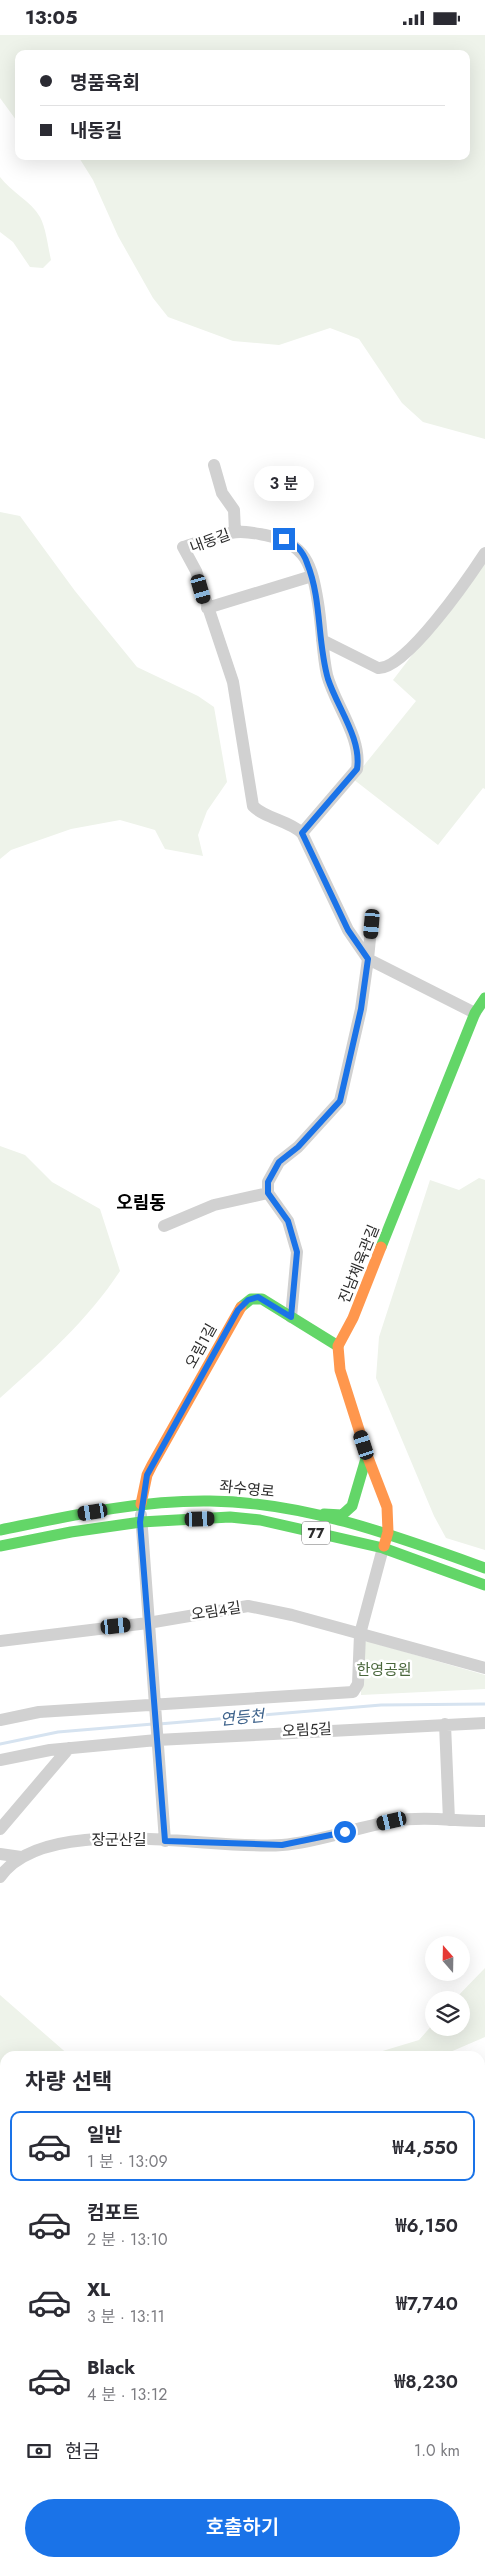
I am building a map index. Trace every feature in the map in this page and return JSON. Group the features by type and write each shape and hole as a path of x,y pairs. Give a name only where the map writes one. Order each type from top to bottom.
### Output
{"street":[{"path":"214,465 222,493 234,510 235,532"},
{"name":"내동길","path":"235,532 255,533 290,541 304,556 312,576 318,604 328,678 352,739 358,763 357,769 302,833 297,828 256,809 250,800 232,682 221,643 206,608 196,571 184,547 235,532"},
{"path":"322,640 378,668 392,665 436,621 485,553"},
{"path":"206,608 312,576"},
{"path":"302,833 348,930 368,959 475,1013"},
{"path":"291,1317 297,1252 288,1221 268,1193 268,1182 276,1167 298,1147 340,1101 361,1009 372,918"},
{"name":"진남체육관길","path":"338,1346 360,1300 475,1013 485,997"},
{"path":"164,1226 214,1205 268,1193"},
{"name":"오림1길","path":"141,1504 147,1475 152,1465 238,1310 248,1300 258,1297 338,1346"},
{"path":"0,1719 39,1712 154,1703 350,1693 356,1690 358,1684 360,1634 388,1532 387,1507 367,1455 340,1370 338,1346"},
{"path":"270,1505 342,1515 352,1506 367,1455"},
{"name":"좌수영로","path":"0,1530 141,1504 206,1501 270,1505 388,1532 485,1568"},
{"path":"141,1504 140,1522 165,1841"},
{"path":"68,1516 71,1532"},
{"name":"좌수영로","path":"0,1546 71,1532 140,1522 230,1517 260,1520 383,1548 485,1585"},
{"name":"오림4길","path":"0,1641 148,1623 248,1606 270,1609 485,1668"},
{"name":"오림5길","path":"0,1760 34,1752 157,1739 485,1723"},
{"path":"446,1724 449,1820"},
{"path":"0,1829 69,1748"},
{"name":"장군산길","path":"0,1877 21,1857 76,1841 118,1838 282,1845 392,1821 485,1821"},
{"path":"0,1854 21,1857"}],"green space":[{"path":"0,35 485,35 485,439 423,422 402,403 359,339 330,328 279,345 233,341 168,317 153,298 118,236 93,180 80,160 470,160 470,50 15,50 15,119 0,98"},
{"path":"0,177 32,206 42,221 51,260 43,268 30,267 13,242 0,232"},
{"path":"0,512 20,516 75,591 137,667 198,696 214,707 227,782 207,811 198,835 203,856 165,849 155,830 120,820 71,829 11,850 0,859"},
{"path":"485,560 485,789 483,788 438,845 353,779 416,701 393,680"},
{"path":"0,1146 25,1155 52,1182 100,1209 120,1271 80,1322 49,1354 0,1398"},
{"path":"479,1178 485,1180 485,1550 446,1538 434,1516 376,1378 379,1337 430,1180 459,1190"},
{"name":"한영공원","path":"367,1641 485,1675 485,1689 361,1695 362,1645"},
{"path":"485,1968 485,2037 453,2051 383,2051 419,2040 425,2033 425,2036 470,2036 470,1991 463,1991"},
{"path":"0,1995 64,2051 0,2051"}],"waterway":[{"name":"연등천","path":"159,1724 381,1705 485,1704"},
{"name":"연등천","path":"0,1744 58,1732 153,1724"}],"traffic: fast":[{"path":"381,1247 475,1013 485,998"},
{"path":"241,1307 251,1299 262,1299 338,1346"},
{"path":"324,1514 342,1515 352,1506 367,1455"},
{"path":"0,1530 78,1514 157,1503 183,1501 245,1503 281,1507 350,1523 418,1544 485,1568"},
{"path":"0,1546 71,1532 141,1522 230,1517 260,1520 383,1548 485,1585"}],"traffic: slow":[{"path":"381,1247 353,1318 338,1346 340,1370 367,1455 387,1507 388,1532 384,1546"},
{"path":"141,1504 147,1475 152,1465 241,1307"}],"district":[{"name":"오림동","path":"141,1203"}],"route":[{"path":"284,539 290,541 300,550 312,576 318,604 328,678 357,754 357,769 302,833 348,930 359,949 368,959 363,999 340,1101 298,1147 279,1162 272,1171 267,1186 268,1193 288,1221 294,1236 297,1252 291,1317 258,1297 248,1300 238,1310 147,1475 141,1504 140,1522 165,1841 282,1845 345,1832"}]}
